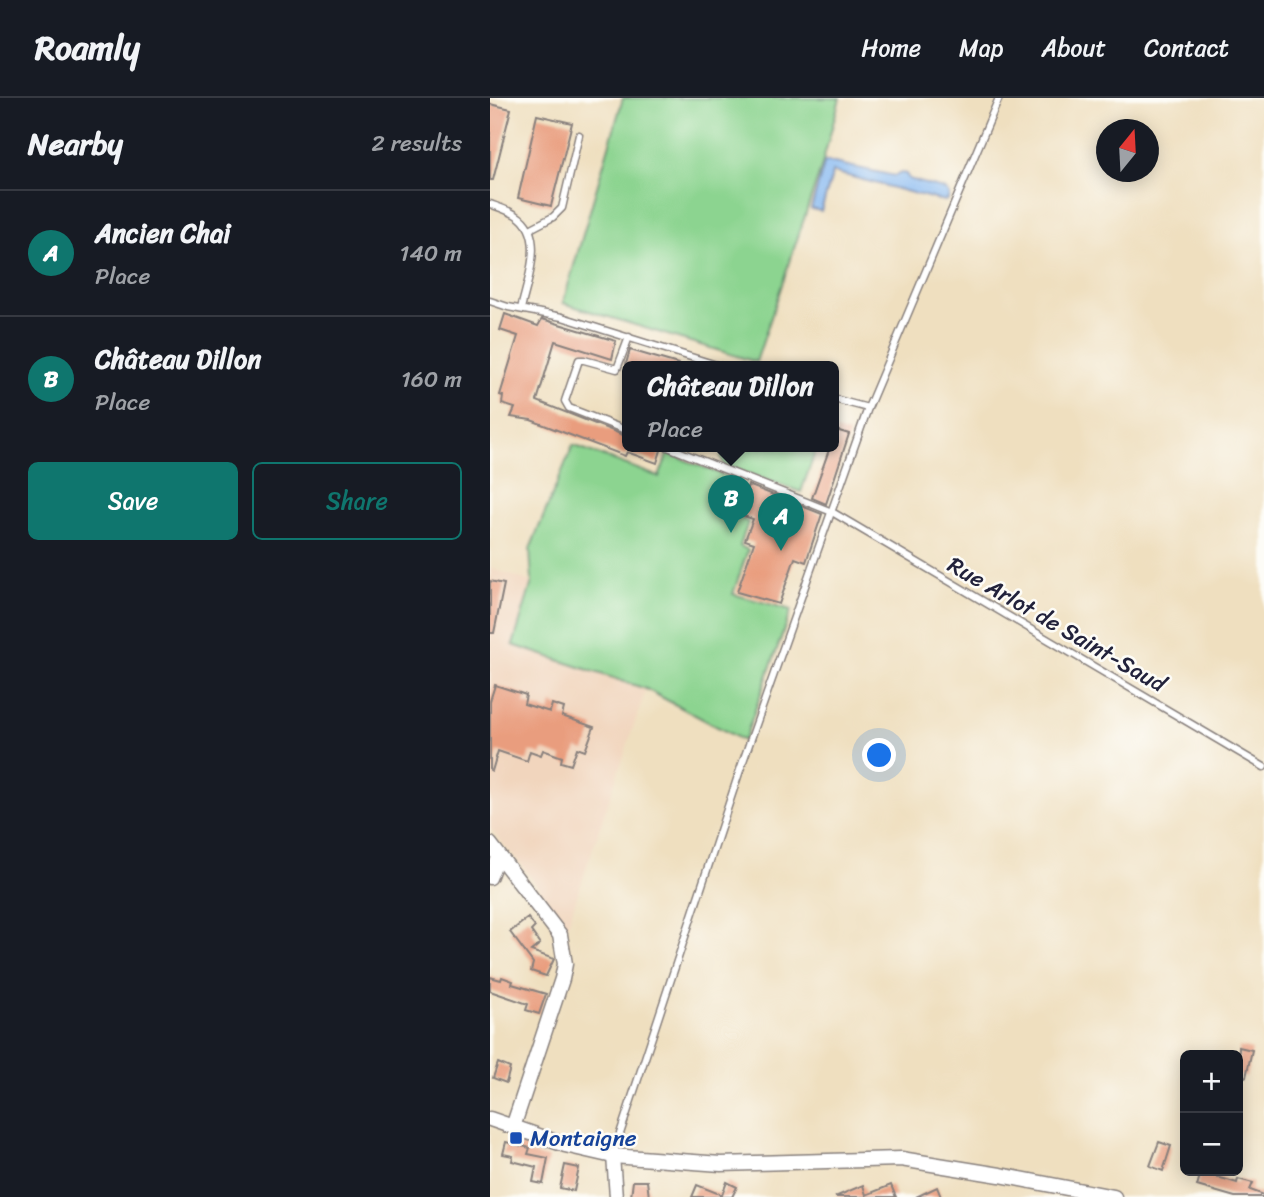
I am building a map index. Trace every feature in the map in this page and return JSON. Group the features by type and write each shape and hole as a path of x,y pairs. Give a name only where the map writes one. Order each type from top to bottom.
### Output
{"street":[{"path":"495,849 560,934 565,964 513,1126"},
{"path":"490,878 495,849"},
{"path":"490,1119 565,1145 613,1156 720,1164 901,1159 1114,1197"},
{"path":"613,1156 616,1197"}],"lane":[{"path":"613,1156 706,871 868,408 999,98"},
{"path":"530,229 553,217 562,208 579,135"},
{"path":"490,204 517,216 530,229 533,254 521,309"},
{"path":"490,301 562,317 704,361"},
{"path":"622,429 569,408 565,401 579,360 617,369 629,337"},
{"path":"839,400 868,408"},
{"name":"Rue Arlot de Saint-Saud","path":"681,452 832,512 1264,767"}],"shaded area":[{"path":"490,568 532,582 514,645 646,689 567,926 490,828"}],"green space":[{"path":"623,98 840,98 821,168 756,361 563,303"},
{"path":"573,445 659,477 668,453 745,484 734,515 748,522 740,546 748,550 733,594 791,610 744,741 646,689 513,645 532,582 530,549"},
{"path":"722,452 815,452 801,492 724,465"}],"water":[{"path":"825,161 895,176 906,174 909,179 946,190 948,199 935,199 833,172 821,211 811,209"}],"building":[{"path":"490,104 511,109 493,180 490,180"},
{"path":"537,115 572,123 551,206 518,198"},
{"path":"505,314 538,326 542,319 616,341 612,359 555,341 537,401 622,435 622,452 627,452 625,456 531,420 511,417 515,408 502,404 503,396 500,395 518,336 500,330"},
{"path":"630,350 668,361 627,361"},
{"path":"839,431 849,434 826,504 812,498 828,452 839,452"},
{"path":"627,452 660,452 657,463"},
{"path":"748,485 822,514 806,562 795,558 779,604 737,592 754,543 745,540 753,519 738,514"},
{"path":"490,581 504,584 494,633 490,633"},
{"path":"495,685 526,695 524,704 550,712 552,704 564,708 562,716 594,727 585,751 577,748 571,765 561,762 562,757 543,750 541,755 530,751 527,761 498,751 492,771 490,770 490,701"},
{"path":"528,918 535,927 531,931 540,944 531,951 554,959 546,976 531,971 533,963 510,932"},
{"path":"490,977 501,980 502,977 513,981 512,984 546,994 539,1014 526,1010 528,1004 490,991"},
{"path":"1239,1047 1252,1050 1246,1077 1243,1076 1243,1050 1239,1050"},
{"path":"498,1063 510,1068 506,1083 493,1078"},
{"path":"506,1142 530,1148 528,1154 548,1158 543,1184 533,1182 536,1167 512,1161 513,1156 503,1154"},
{"path":"1159,1142 1171,1146 1163,1171 1150,1166"},
{"path":"565,1165 579,1168 574,1191 560,1188"},
{"path":"1200,1176 1214,1176 1237,1183 1238,1179 1253,1183 1250,1190 1264,1197 1235,1197 1197,1186"},
{"path":"633,1181 647,1181 649,1197 631,1197"},
{"path":"727,1182 737,1187 732,1197 692,1197 697,1185 722,1195"},
{"path":"863,1185 866,1195 891,1185 896,1197 835,1197"},
{"path":"937,1187 941,1197 916,1197"}],"place":[{"name":"Château Dillon","path":"731,533"},
{"name":"Ancien Chai","path":"781,551"},
{"name":"Montaigne","path":"516,1138"}]}
